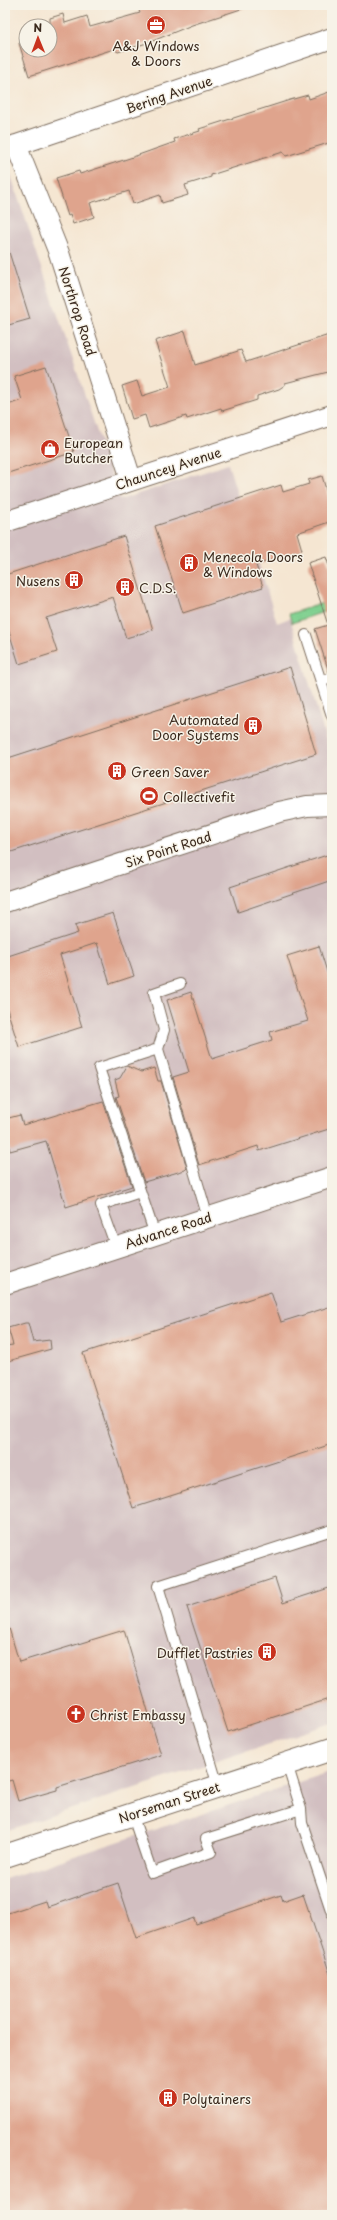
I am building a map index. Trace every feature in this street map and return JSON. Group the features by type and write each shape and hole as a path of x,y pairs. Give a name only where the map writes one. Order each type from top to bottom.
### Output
{"street":[{"name":"Bering Avenue","path":"11,147 332,38"},
{"name":"Northrop Road","path":"11,147 59,253 131,480"},
{"name":"Chauncey Avenue","path":"5,522 332,415"},
{"name":"Six Point Road","path":"5,902 279,812 307,806 332,805"},
{"name":"Advance Road","path":"5,1284 332,1177"},
{"name":"Norseman Street","path":"5,1856 332,1749"}],"lane":[{"path":"306,635 332,716"},
{"path":"322,681 332,678"},
{"path":"180,984 154,993 164,1030 158,1049 208,1218"},
{"path":"155,1235 99,1068 158,1049"},
{"path":"116,1247 101,1205 140,1192"},
{"path":"218,1786 158,1586 332,1530"},
{"path":"286,1764 301,1809 302,1824 332,1913"},
{"path":"132,1814 152,1873 211,1852 206,1839 301,1809"}],"shaded area":[{"path":"7,164 120,500 228,464 277,623 290,618 332,760 332,1723 5,1831 5,165"},
{"name":"Polytainers","path":"332,1771 332,2215 5,2215 5,1879"}],"green space":[{"path":"332,600 332,609 292,623 289,614"}],"building":[{"path":"137,5 244,5 244,8 192,25 150,42 118,52 114,49 29,76 24,58 58,58 58,18 50,18 63,14 65,23 87,16 90,27 140,13"},
{"path":"332,91 332,142 286,156 283,152 211,175 211,177 185,185 188,195 162,203 160,195 133,204 129,191 90,203 94,217 73,224 70,215 68,216 56,178 79,171 80,174 130,158 175,142 174,139 200,131 199,129 290,100 308,95 309,99"},
{"path":"5,249 8,249 30,319 5,326"},
{"path":"185,331 195,365 241,350 246,362 332,334 332,371 285,383 285,385 279,389 257,396 257,400 222,411 221,408 187,419 186,416 149,428 145,415 132,419 122,386 137,381 142,396 170,387 155,341"},
{"path":"46,366 74,452 5,474 5,406 22,400 14,376"},
{"path":"322,476 332,510 332,521 297,533 302,550 256,565 263,587 183,613 155,526 281,485 283,492 309,484 308,480"},
{"path":"124,536 153,630 126,638 113,597 46,618 57,652 19,664 5,619 5,575"},
{"path":"326,557 332,575 332,672 329,672 315,629 328,625 308,563"},
{"path":"290,667 316,754 5,854 5,759"},
{"path":"327,855 328,857 332,856 332,880 238,912 230,887"},
{"path":"113,913 134,976 110,984 97,943 60,955 82,1027 19,1047 5,1003 5,957 78,933 75,925"},
{"path":"319,946 332,988 332,1128 259,1151 258,1146 199,1165 173,1077 189,1072 167,1000 191,992 212,1059 272,1040 270,1032 308,1021 287,956"},
{"path":"127,1066 141,1072 154,1068 158,1081 161,1081 187,1168 185,1170 144,1182 116,1097 119,1096 115,1080 120,1078"},
{"path":"103,1101 132,1186 66,1207 46,1141 10,1151 9,1147 5,1148 5,1119 20,1115 23,1125"},
{"path":"271,1292 281,1322 332,1306 332,1444 133,1508 83,1353"},
{"path":"28,1323 33,1342 50,1340 51,1349 5,1362 5,1346 13,1345 8,1328"},
{"name":"Dufflet Pastries","path":"275,1578 283,1603 332,1587 332,1698 228,1732 187,1607"},
{"path":"9,1628 19,1662 124,1630 161,1755 57,1787 57,1790 18,1801 12,1780 5,1782 5,1629"},
{"name":"Polytainers","path":"118,1883 136,1938 194,1918 196,1924 281,1895 283,1901 303,1894 332,1980 332,2215 5,2215 5,1914 45,1901 47,1907"}],"place":[{"name":"A&J Windows & Doors","path":"156,25"},
{"name":"European Butcher","path":"50,449"},
{"name":"Menecola Doors & Windows","path":"189,563"},
{"name":"Nusens","path":"74,580"},
{"name":"C.D.S.","path":"125,587"},
{"name":"Automated Door Systems","path":"253,726"},
{"name":"Green Saver","path":"117,771"},
{"name":"Collectivefit","path":"149,796"},
{"name":"Dufflet Pastries","path":"267,1652"},
{"name":"Christ Embassy","path":"76,1714"},
{"name":"Polytainers","path":"168,2098"}]}
